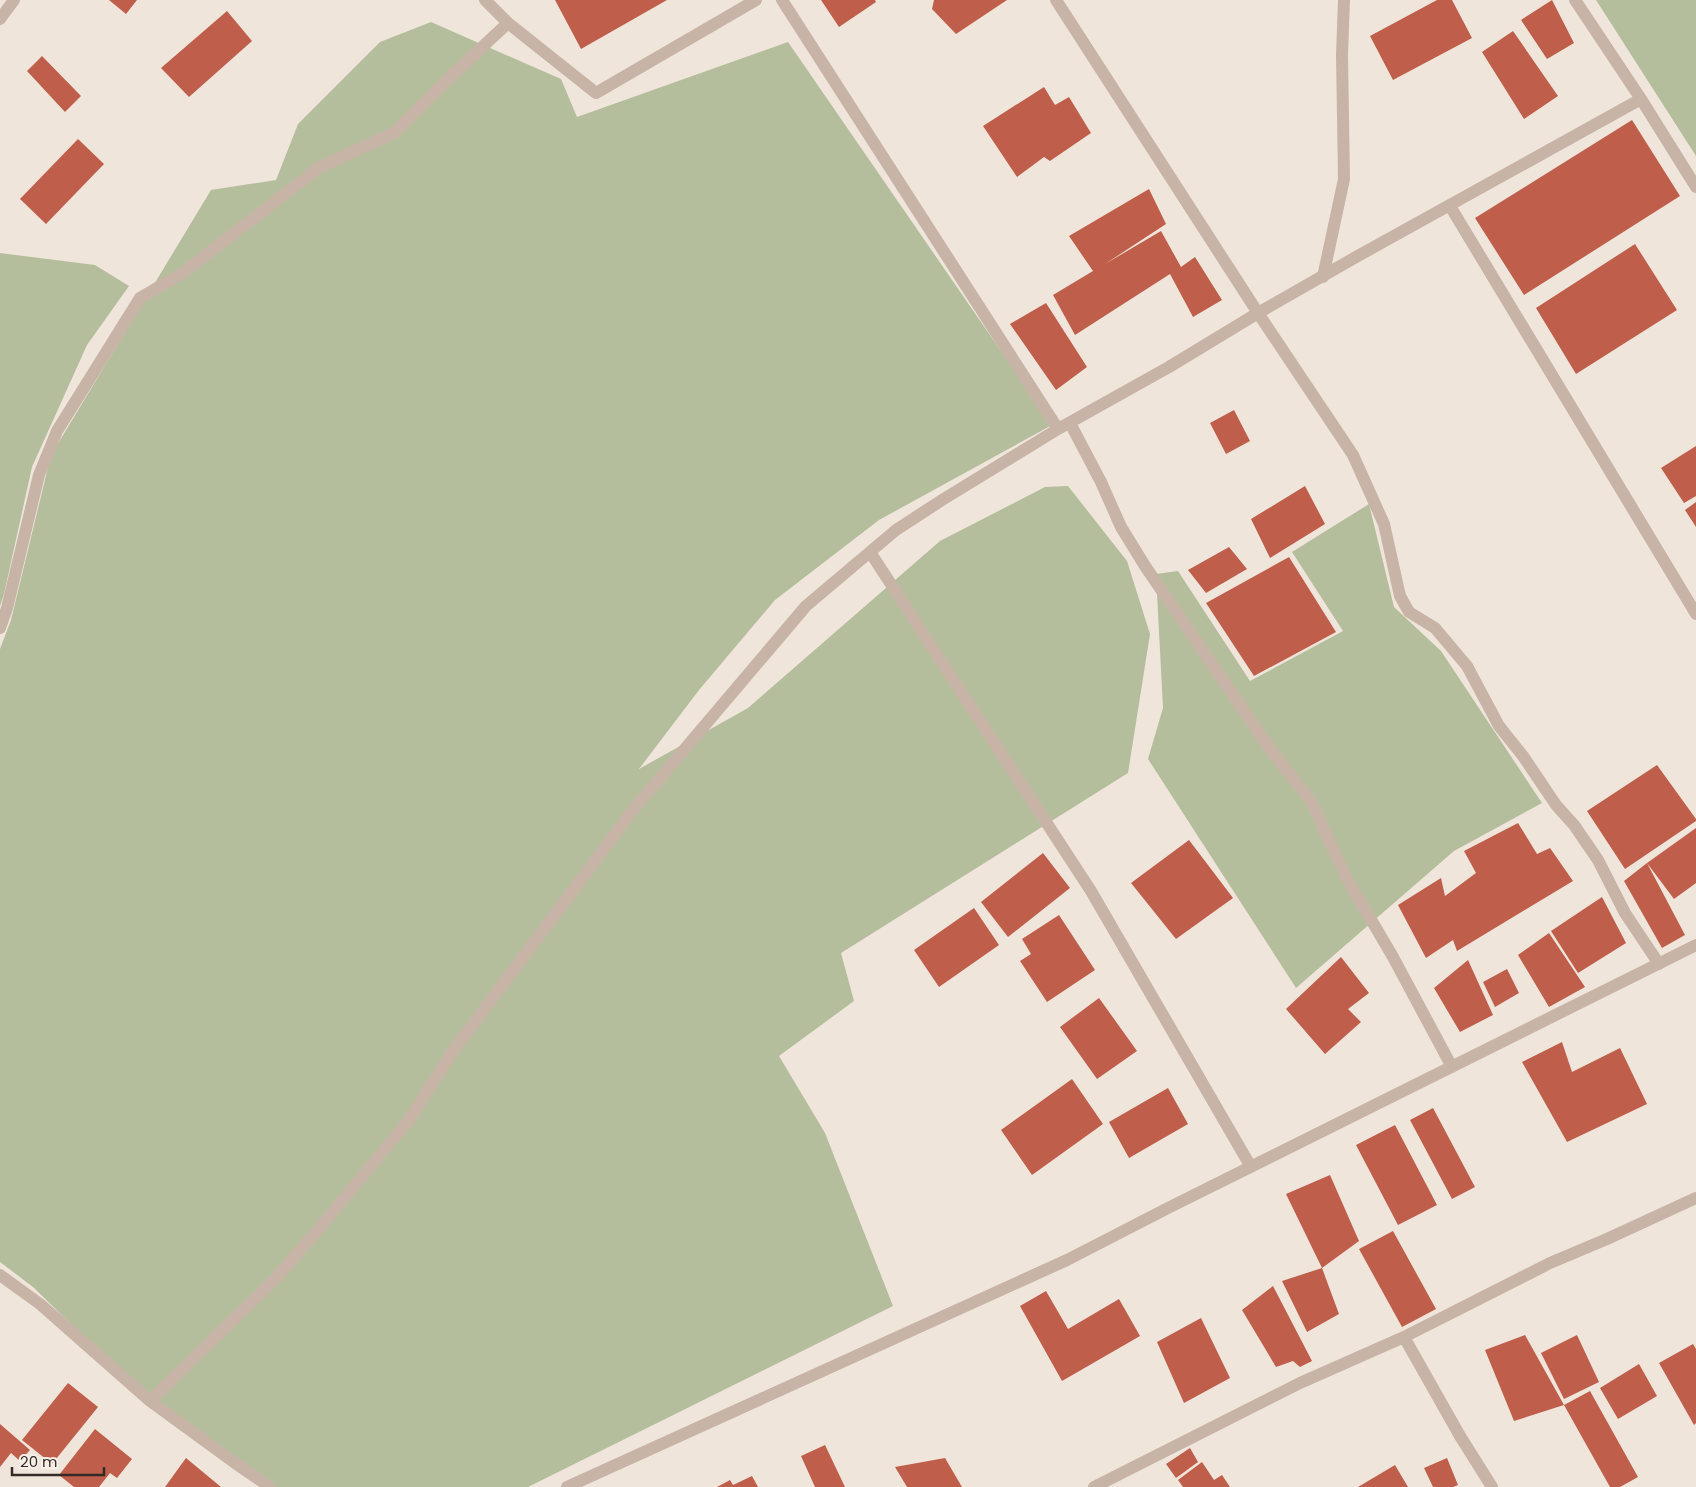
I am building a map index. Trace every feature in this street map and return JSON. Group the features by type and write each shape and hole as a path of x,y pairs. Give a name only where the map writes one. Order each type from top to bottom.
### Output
{"street":[{"path":"0,19 14,0"},
{"path":"485,0 508,23 596,93 756,0"},
{"path":"782,0 1058,429"},
{"path":"1056,0 1258,313 1353,456 1384,524 1400,596 1409,612 1435,628 1467,666 1499,726 1598,860 1625,913 1659,964"},
{"path":"1323,277 1344,179 1342,55 1344,0"},
{"path":"1575,0 1641,99 1696,187"},
{"path":"0,628 8,608 39,475 57,431 140,298 181,274 320,166 394,133 508,23"},
{"path":"150,1401 275,1278 317,1231 409,1120 453,1051 633,810 806,606 896,530 1058,429 1168,367 1258,313 1641,99"},
{"path":"1450,206 1696,614"},
{"path":"1070,423 1101,482 1121,527 1145,566 1270,750 1311,801 1346,877 1393,957 1452,1067"},
{"path":"870,552 1092,891 1251,1167"},
{"path":"567,1487 1068,1260 1170,1207 1696,945"},
{"path":"1094,1487 1300,1383 1404,1337 1550,1262 1607,1239 1696,1198"},
{"path":"0,1275 40,1304 150,1401 235,1464 270,1487"},
{"path":"1404,1337 1460,1436 1492,1487"}],"green space":[{"path":"1596,0 1696,0 1696,156"},
{"path":"431,22 561,79 577,117 788,42 1052,425 879,520 775,600 699,690 639,769 748,708 940,541 1045,487 1068,486 1127,561 1150,634 1128,773 841,953 854,1001 779,1056 825,1133 893,1306 528,1487 275,1487 149,1400 33,1287 0,1262 0,649 11,620 51,455 211,190 276,180 298,124 380,42"},
{"path":"0,253 95,265 129,286 87,345 32,467 0,606"},
{"path":"1369,504 1394,607 1441,651 1542,803 1454,851 1296,988 1148,759 1163,708 1156,574 1178,571 1250,681 1343,631 1292,552"}],"building":[{"path":"109,0 137,0 126,14"},
{"path":"555,0 667,0 581,49"},
{"path":"821,0 875,0 876,2 839,27"},
{"path":"934,0 1007,0 956,34 932,9"},
{"path":"1437,0 1452,0 1472,38 1393,80 1370,36"},
{"path":"1552,0 1574,43 1547,59 1521,20"},
{"path":"227,11 252,41 189,97 161,68"},
{"path":"1513,31 1558,96 1524,119 1482,52"},
{"path":"42,56 81,96 65,112 27,71"},
{"path":"1044,87 1055,105 1069,97 1091,133 1050,161 1044,157 1017,177 983,126"},
{"path":"1632,120 1680,196 1524,295 1475,218"},
{"path":"78,139 104,164 46,224 20,199"},
{"path":"1149,189 1166,224 1105,264 1161,231 1181,267 1195,257 1222,300 1193,317 1170,274 1075,335 1053,295 1093,271 1069,236"},
{"path":"1635,244 1677,310 1576,374 1536,308"},
{"path":"1046,303 1087,367 1056,390 1010,324"},
{"path":"1234,410 1250,441 1226,454 1210,423"},
{"path":"1696,446 1696,496 1684,503 1661,468"},
{"path":"1305,486 1325,524 1270,558 1251,519"},
{"path":"1696,502 1696,527 1685,510"},
{"path":"1229,547 1247,569 1206,593 1188,570"},
{"path":"1289,557 1336,632 1254,676 1206,603"},
{"path":"1657,765 1696,821 1625,869 1587,811"},
{"path":"1518,823 1537,854 1550,848 1573,881 1457,951 1453,940 1426,958 1398,905 1441,878 1445,896 1476,873 1464,851"},
{"path":"1696,828 1696,883 1674,899 1647,863"},
{"path":"1189,840 1233,898 1176,939 1131,883"},
{"path":"1043,853 1070,888 1008,937 981,902"},
{"path":"1647,863 1685,935 1662,948 1624,881"},
{"path":"1602,897 1626,943 1578,973 1551,931"},
{"path":"974,908 999,945 939,987 914,950"},
{"path":"1059,915 1095,970 1047,1002 1020,961 1031,954 1022,939"},
{"path":"1549,933 1585,987 1549,1007 1518,955"},
{"path":"1341,957 1369,993 1348,1009 1361,1022 1325,1054 1286,1009"},
{"path":"1468,960 1493,1015 1460,1032 1434,988"},
{"path":"1507,969 1519,993 1495,1007 1483,982"},
{"path":"1099,998 1137,1051 1097,1079 1060,1027"},
{"path":"1562,1042 1572,1072 1620,1048 1647,1104 1567,1142 1522,1062"},
{"path":"1072,1079 1103,1124 1032,1175 1001,1130"},
{"path":"1168,1088 1188,1124 1129,1158 1109,1122"},
{"path":"1433,1108 1475,1187 1452,1199 1410,1120"},
{"path":"1395,1125 1437,1205 1398,1225 1356,1145"},
{"path":"1330,1175 1359,1241 1322,1268 1286,1194"},
{"path":"1393,1231 1436,1309 1402,1327 1359,1249"},
{"path":"1322,1268 1339,1314 1307,1332 1282,1281"},
{"path":"1273,1286 1312,1361 1300,1367 1293,1361 1276,1367 1242,1310"},
{"path":"1046,1291 1068,1329 1119,1299 1140,1336 1062,1381 1020,1306"},
{"path":"1201,1318 1230,1378 1184,1403 1157,1342"},
{"path":"1525,1335 1564,1405 1514,1421 1485,1350"},
{"path":"1577,1335 1599,1382 1564,1399 1541,1353"},
{"path":"1693,1344 1696,1349 1696,1423 1694,1425 1659,1363"},
{"path":"1639,1364 1657,1396 1618,1419 1600,1388"},
{"path":"68,1383 98,1407 52,1464 22,1440"},
{"path":"1590,1391 1638,1477 1620,1487 1610,1487 1564,1405"},
{"path":"0,1424 30,1450 20,1461 11,1453 0,1467"},
{"path":"95,1429 132,1459 117,1478 110,1473 99,1487 74,1487 59,1475"},
{"path":"825,1445 845,1487 815,1487 801,1456"},
{"path":"1190,1448 1198,1462 1176,1478 1166,1464"},
{"path":"186,1458 221,1487 165,1487"},
{"path":"945,1458 962,1487 907,1487 895,1467"},
{"path":"1447,1458 1458,1485 1453,1487 1433,1487 1424,1468"},
{"path":"1202,1462 1214,1480 1222,1475 1230,1487 1183,1487 1178,1480"},
{"path":"1395,1465 1408,1487 1358,1487"},
{"path":"752,1476 758,1487 717,1487 730,1480 733,1485"}]}
